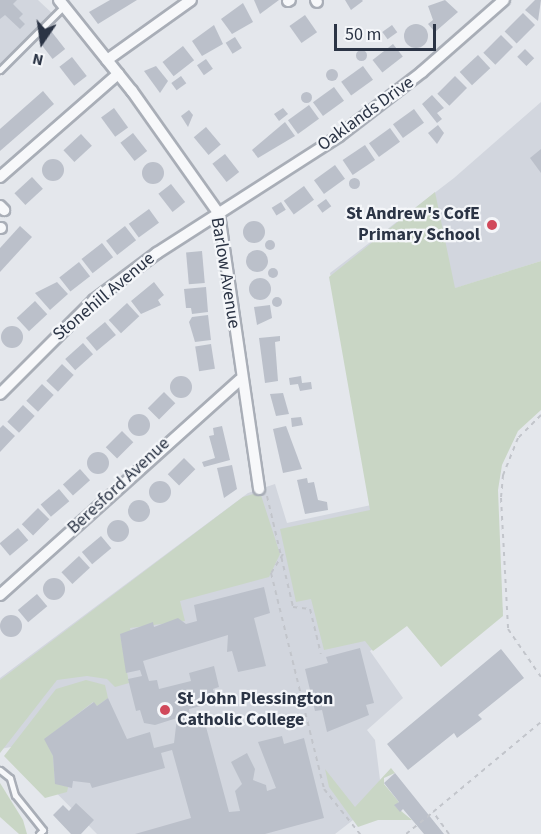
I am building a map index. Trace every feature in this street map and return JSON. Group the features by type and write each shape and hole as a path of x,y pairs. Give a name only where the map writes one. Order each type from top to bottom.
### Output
{"street":[{"path":"107,60 191,0"},
{"name":"Oaklands Drive","path":"219,214 339,136 422,72 504,0"},
{"name":"Barlow Avenue","path":"61,3 118,74 219,214 240,380 259,489"},
{"path":"0,177 118,74"},
{"name":"Stonehill Avenue","path":"0,394 94,300 219,214"},
{"name":"Beresford Avenue","path":"0,595 240,380"}],"lane":[{"path":"0,70 61,3"},
{"path":"0,771 10,778 15,795 43,830 39,834"}],"path":[{"path":"541,415 518,438 506,467 501,498 508,628 541,676"},
{"path":"259,489 265,487 283,554 293,607 310,609 321,654"},
{"path":"283,554 271,573 324,789 360,834"},
{"path":"406,834 541,722"},
{"path":"433,812 449,834"}],"shaded area":[{"path":"0,0 38,0 54,15 0,70"},
{"name":"St John Plessington Catholic College","path":"541,102 541,261 456,288 481,488 503,612 442,664 409,622 370,651 403,698 367,730 375,740 380,780 366,810 335,834 97,834 11,747 0,749 0,678 248,493 275,484 287,523 376,504 330,273 454,178"}],"green space":[{"path":"435,192 455,288 541,261 541,410 518,431 502,465 498,490 503,616 441,667 407,626 373,651 365,641 324,650 311,599 296,602 280,529 370,510 329,277"},
{"path":"260,492 280,554 269,577 180,601 185,621 130,628 131,632 120,634 129,683 115,687 107,679 87,676 57,680 0,753 0,680 243,497"},
{"path":"86,680 105,685 108,698 97,706 93,702 45,739 53,756 55,783 68,787 67,792 45,798 4,756 56,689"},
{"path":"391,768 395,773 384,778 384,784 399,802 395,806 412,820 378,820 358,827 329,787 325,769 355,807"},
{"path":"0,783 23,820 27,834 19,834 0,817"}],"building":[{"path":"0,0 17,0 13,4 23,14 19,18 25,24 20,29 5,15 0,19"},
{"path":"110,0 137,0 98,24 89,12"},
{"path":"254,0 279,0 260,14"},
{"path":"345,0 362,0 363,1 351,10"},
{"path":"445,0 458,12 435,32 428,24 433,20 428,6"},
{"path":"535,0 541,0 538,21 525,10"},
{"path":"243,3 253,22 232,34 221,19"},
{"path":"523,13 535,25 517,43 505,31"},
{"path":"305,15 317,32 301,43 289,26"},
{"path":"416,24 421,25 427,31 427,41 421,47 416,48 411,47 405,41 404,36 405,31 411,25"},
{"path":"214,25 223,44 202,56 192,41"},
{"path":"392,25 397,32 388,39 382,32"},
{"path":"51,31 65,49 53,59 38,41"},
{"path":"501,35 513,47 495,65 483,53"},
{"path":"235,37 242,48 233,54 226,43"},
{"path":"393,44 403,57 382,73 373,60"},
{"path":"183,46 194,60 174,76 163,62"},
{"path":"525,49 534,58 526,66 517,57"},
{"path":"361,50 365,51 365,59 361,60 357,59 356,55 357,51"},
{"path":"478,55 490,68 472,85 460,72"},
{"path":"72,57 87,76 74,86 59,67"},
{"path":"206,59 213,69 204,75 197,65"},
{"path":"156,66 168,81 160,93 144,71"},
{"path":"363,66 373,80 351,96 341,82"},
{"path":"332,69 338,75 332,81 326,75"},
{"path":"181,76 186,83 177,90 171,83"},
{"path":"455,76 467,88 449,106 437,94"},
{"path":"334,87 344,101 323,116 313,102"},
{"path":"43,91 54,104 0,151 0,129"},
{"path":"306,92 310,93 310,101 306,102 302,101 301,97 302,93"},
{"path":"432,95 444,108 437,113 442,119 437,123 422,104"},
{"path":"309,105 319,119 298,134 288,120"},
{"path":"114,108 128,127 115,137 101,117"},
{"path":"283,108 288,114 279,121 274,114"},
{"path":"414,109 424,123 403,138 393,124"},
{"path":"189,110 193,115 188,127 181,116"},
{"path":"285,122 295,136 258,158 252,150"},
{"path":"438,125 444,133 437,144 428,133"},
{"path":"206,127 221,145 209,155 194,137"},
{"path":"390,128 400,142 379,157 369,143"},
{"path":"133,133 147,151 135,161 120,143"},
{"path":"81,134 92,146 74,162 63,150"},
{"path":"365,145 375,160 353,175 343,160"},
{"path":"541,149 541,173 530,158"},
{"path":"225,154 239,172 227,182 212,164"},
{"path":"49,159 57,159 64,166 64,174 57,181 49,181 42,174 42,166"},
{"path":"153,162 161,165 164,173 161,181 153,184 145,181 142,173 145,165"},
{"path":"335,165 345,179 324,194 314,180"},
{"path":"32,177 43,189 25,205 14,193"},
{"path":"354,177 360,183 354,189 348,183"},
{"path":"171,184 185,202 173,212 158,194"},
{"path":"304,186 314,200 294,214 284,201"},
{"path":"326,199 331,206 322,213 317,205"},
{"path":"281,202 286,210 276,215 272,208"},
{"path":"149,209 159,223 139,237 129,224"},
{"path":"254,221 262,224 265,232 262,240 254,243 246,240 243,232 246,224"},
{"path":"20,226 32,237 0,272 0,248"},
{"path":"125,226 136,240 117,255 106,241"},
{"path":"270,240 274,241 274,249 270,250 266,249 265,245 266,241"},
{"path":"102,243 113,257 93,273 82,259"},
{"path":"257,250 265,253 268,261 265,269 257,272 249,269 246,261 249,253"},
{"path":"202,251 205,283 189,284 186,252"},
{"path":"79,262 90,276 70,292 59,277"},
{"path":"273,268 277,269 277,277 273,278 269,277 268,273 269,269"},
{"path":"260,278 268,281 271,289 268,297 260,300 252,297 249,289 252,281"},
{"path":"57,282 68,294 50,310 35,293"},
{"path":"154,282 164,295 158,300 161,305 141,314 131,301"},
{"path":"206,287 208,312 192,314 191,308 186,308 184,289"},
{"path":"277,297 281,298 281,306 277,307 273,306 272,302 273,298"},
{"path":"35,301 47,314 29,331 17,318"},
{"path":"127,303 139,316 121,333 109,320"},
{"path":"270,305 272,318 257,325 254,307"},
{"path":"208,315 211,340 195,342 189,322 192,317"},
{"path":"105,322 116,335 97,351 86,338"},
{"path":"12,326 20,329 23,337 20,345 12,348 4,345 1,337 4,329"},
{"path":"280,336 280,341 275,342 278,381 265,383 259,338"},
{"path":"83,343 93,354 75,370 65,359"},
{"path":"211,344 215,369 199,371 195,347"},
{"path":"62,364 74,375 58,392 46,381"},
{"path":"181,376 189,379 192,387 189,395 181,398 173,395 170,387 173,379"},
{"path":"301,376 302,383 311,382 312,389 300,391 298,384 290,385 289,378"},
{"path":"42,384 54,395 38,412 26,401"},
{"path":"164,392 175,403 159,420 148,408"},
{"path":"283,393 289,414 276,416 270,394"},
{"path":"23,405 35,416 19,433 7,422"},
{"path":"139,414 147,417 150,425 147,433 139,436 131,433 128,425 131,417"},
{"path":"301,417 303,425 292,427 291,418"},
{"path":"3,425 15,436 0,452 0,428"},
{"path":"222,426 230,460 204,467 202,462 215,458 209,436 214,435 213,428"},
{"path":"286,426 302,469 283,473 273,429"},
{"path":"122,431 133,442 117,459 106,447"},
{"path":"98,452 106,455 109,463 106,471 98,474 90,471 87,463 90,455"},
{"path":"184,458 195,469 179,486 168,474"},
{"path":"232,465 237,489 224,498 217,468"},
{"path":"80,469 90,480 73,496 63,484"},
{"path":"307,478 308,483 314,482 318,500 327,502 328,510 305,514 297,480"},
{"path":"160,481 168,484 171,492 168,500 160,503 152,500 149,492 152,484"},
{"path":"59,489 69,501 51,517 41,504"},
{"path":"139,500 147,503 150,511 147,519 139,522 131,519 128,511 131,503"},
{"path":"38,508 49,519 33,536 22,524"},
{"path":"118,520 126,523 129,531 126,539 118,542 110,539 107,531 110,523"},
{"path":"18,528 28,540 10,556 0,543"},
{"path":"101,536 111,548 92,564 82,552"},
{"path":"79,556 90,568 72,584 61,572"},
{"path":"54,578 62,581 65,589 62,597 54,600 46,597 43,589 46,581"},
{"name":"St John Plessington Catholic College","path":"264,587 270,613 254,618 266,666 238,672 232,651 227,652 228,635 143,661 149,681 157,680 159,689 191,681 189,673 214,666 219,687 213,689 215,696 208,699 209,704 189,709 190,716 202,712 229,812 240,811 235,791 242,784 231,762 247,753 255,769 253,780 266,785 267,791 276,788 258,742 282,736 284,744 304,738 324,818 265,834 135,834 191,818 172,750 161,753 165,768 92,788 90,783 73,781 72,788 55,784 53,756 44,739 94,702 97,706 108,698 127,739 150,732 154,748 174,743 177,718 155,725 144,723 140,710 136,711 128,679 142,676 140,670 126,673 120,634 153,622 154,627 178,618 186,624 197,621 194,605"},
{"path":"37,594 47,606 28,622 18,610"},
{"path":"11,615 19,618 22,626 19,634 11,637 3,634 0,626 3,618"},
{"path":"360,648 374,703 366,705 369,715 327,732 322,710 315,711 305,669 328,663 326,657"},
{"path":"501,649 524,678 478,715 482,719 457,738 454,733 408,770 387,744"},
{"path":"395,773 444,834 424,834 403,809 400,812 394,805 399,802 384,783"},
{"path":"76,803 94,820 81,834 71,834 53,815 63,805 69,811"}],"place":[{"name":"St Andrew's CofE Primary School","path":"492,225"},
{"name":"St John Plessington Catholic College","path":"165,710"}]}
